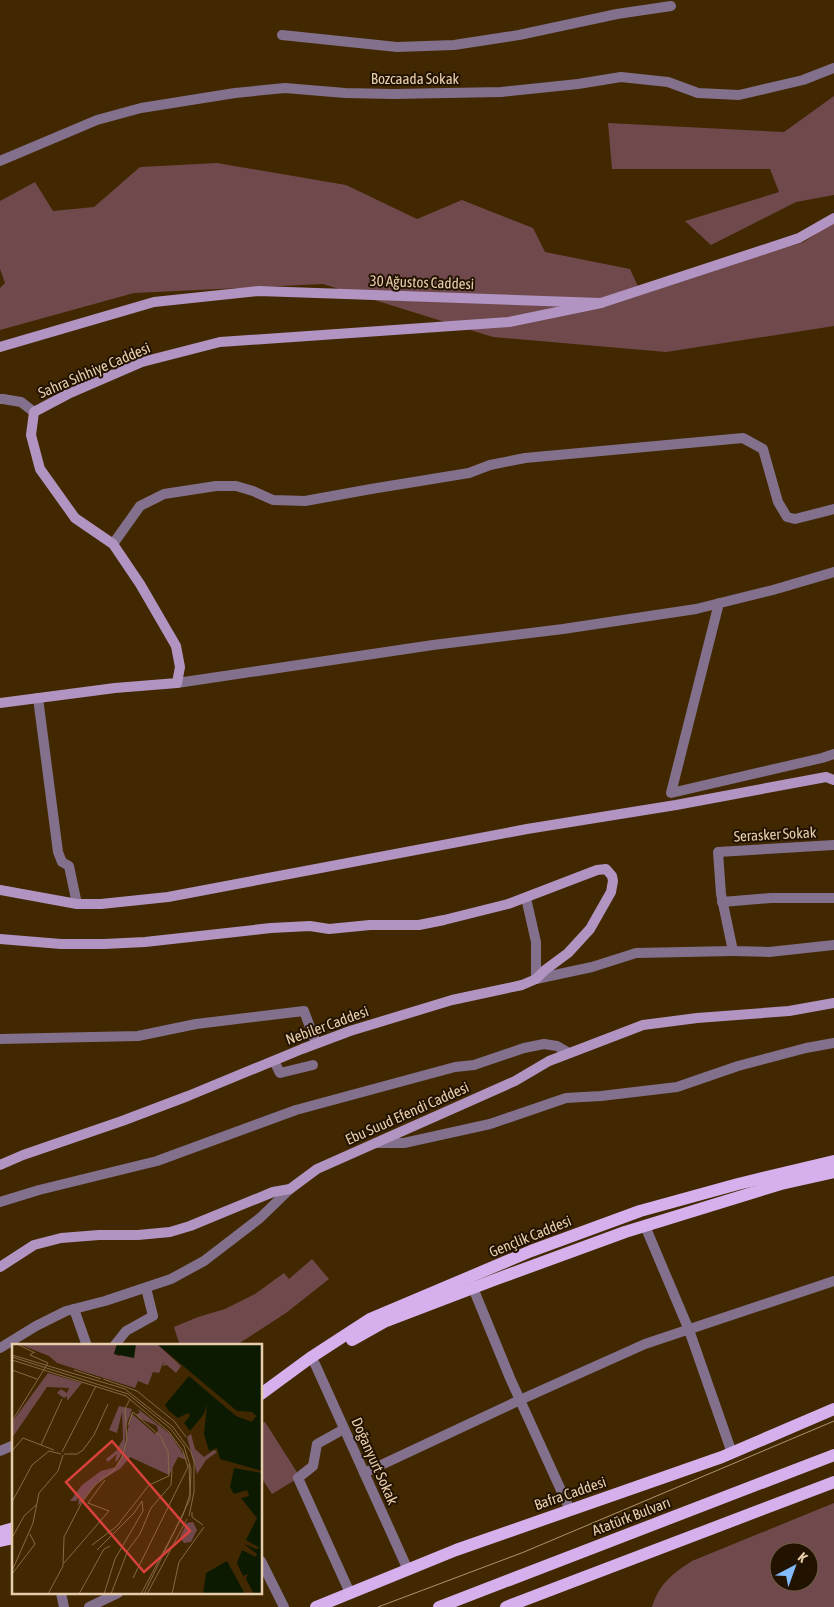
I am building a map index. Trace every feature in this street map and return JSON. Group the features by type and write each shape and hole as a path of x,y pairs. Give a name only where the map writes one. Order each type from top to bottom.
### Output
{"main road":[{"name":"Gençlik Caddesi","path":"262,1402 333,1351 384,1322 645,1226 833,1169"},
{"name":"Gençlik Caddesi","path":"262,1393 310,1358 370,1319 531,1252 640,1211 738,1184 833,1169"},
{"name":"Bafra Caddesi","path":"316,1607 456,1550 732,1453 834,1409"},
{"name":"Atatürk Bulvarı","path":"439,1607 834,1455"},
{"path":"506,1607 834,1482"}],"street":[{"path":"282,35 397,47 454,45 519,35 617,14 671,6"},
{"name":"Bozcaada Sokak","path":"0,162 97,120 141,108 235,93 285,88 374,94 501,92 578,84 621,77 668,82 698,93 739,95 803,80 834,68"},
{"name":"30 Ağustos Caddesi","path":"0,347 154,302 259,291 601,303 798,238 834,218"},
{"name":"Sahra Sıhhiye Caddesi","path":"177,683 180,667 176,646 140,584 113,544 75,518 40,469 31,435 34,412 68,394 142,362 220,342 509,322 601,303"},
{"path":"0,399 21,402 34,412"},
{"path":"113,544 140,506 164,494 216,486 236,486 254,491 273,500 305,501 469,473 490,465 524,458 743,438 763,448 778,502 787,517 795,519 834,509"},
{"path":"0,703 115,688 177,683 433,645 636,619 696,609 773,590 834,572"},
{"path":"719,603 671,793 834,754"},
{"path":"38,698 58,852 62,862 69,866 77,904"},
{"path":"0,890 77,904 101,904 168,897 528,829 676,805 826,777 834,780"},
{"name":"Serasker Sokak","path":"722,902 718,852 834,846"},
{"name":"Nebiler Caddesi","path":"0,1165 188,1096 316,1043 350,1031 452,1000 522,985 536,979 545,970 568,954 590,929 611,892 612,876 606,869 596,870 526,898"},
{"path":"0,939 61,944 104,944 145,942 271,928 310,926 329,929 370,925 419,925 499,907 526,898 536,942 536,979 592,967 636,953 769,952 834,944"},
{"path":"733,951 722,902 771,898 834,898"},
{"name":"Ebu Suud Efendi Caddesi","path":"0,1267 34,1245 61,1238 170,1232 190,1226 273,1192 290,1189 318,1169 515,1081 549,1061 643,1025 697,1018 789,1011 834,1003"},
{"path":"0,1039 138,1036 196,1024 304,1012 316,1043"},
{"path":"376,1144 404,1144 490,1124 566,1098 677,1087 738,1066 834,1042"},
{"path":"0,1202 39,1190 157,1161 296,1110 455,1067 474,1065 524,1048 544,1044 557,1046 569,1053"},
{"path":"274,1061 280,1072 313,1065"},
{"path":"0,1348 36,1326 66,1311 104,1302 171,1279 204,1261 260,1218 290,1189"},
{"path":"645,1226 690,1330 732,1453"},
{"path":"364,1473 645,1344 834,1281"},
{"path":"116,1344 126,1331 153,1316 146,1288"},
{"path":"473,1288 520,1400 570,1510"},
{"path":"74,1309 86,1344"},
{"name":"Doğanyurt Sokak","path":"315,1364 408,1570"},
{"path":"344,1429 317,1444 313,1466 298,1478 350,1593"},
{"path":"0,1450 12,1446"},
{"path":"262,1563 284,1607"},
{"path":"61,1594 64,1607"},
{"path":"89,1607 116,1594"}],"shaded area":[{"path":"834,96 834,195 796,202 711,245 685,221 779,192 770,169 612,169 608,123 784,132"},
{"path":"217,163 346,185 417,219 462,200 533,228 545,252 630,269 641,293 804,242 834,222 834,326 666,352 493,337 323,284 134,293 0,330 0,288 5,283 0,269 0,201 35,182 53,211 94,207 140,167"},
{"path":"312,1259 329,1279 286,1313 238,1344 178,1344 174,1327 225,1309 255,1294 284,1273 289,1279"},
{"path":"265,1422 300,1477 272,1494 262,1479 262,1424"},
{"path":"834,1503 834,1607 652,1607 662,1586 678,1570 692,1561"}],"tram line":[{"path":"378,1607 524,1552 834,1421"}]}
